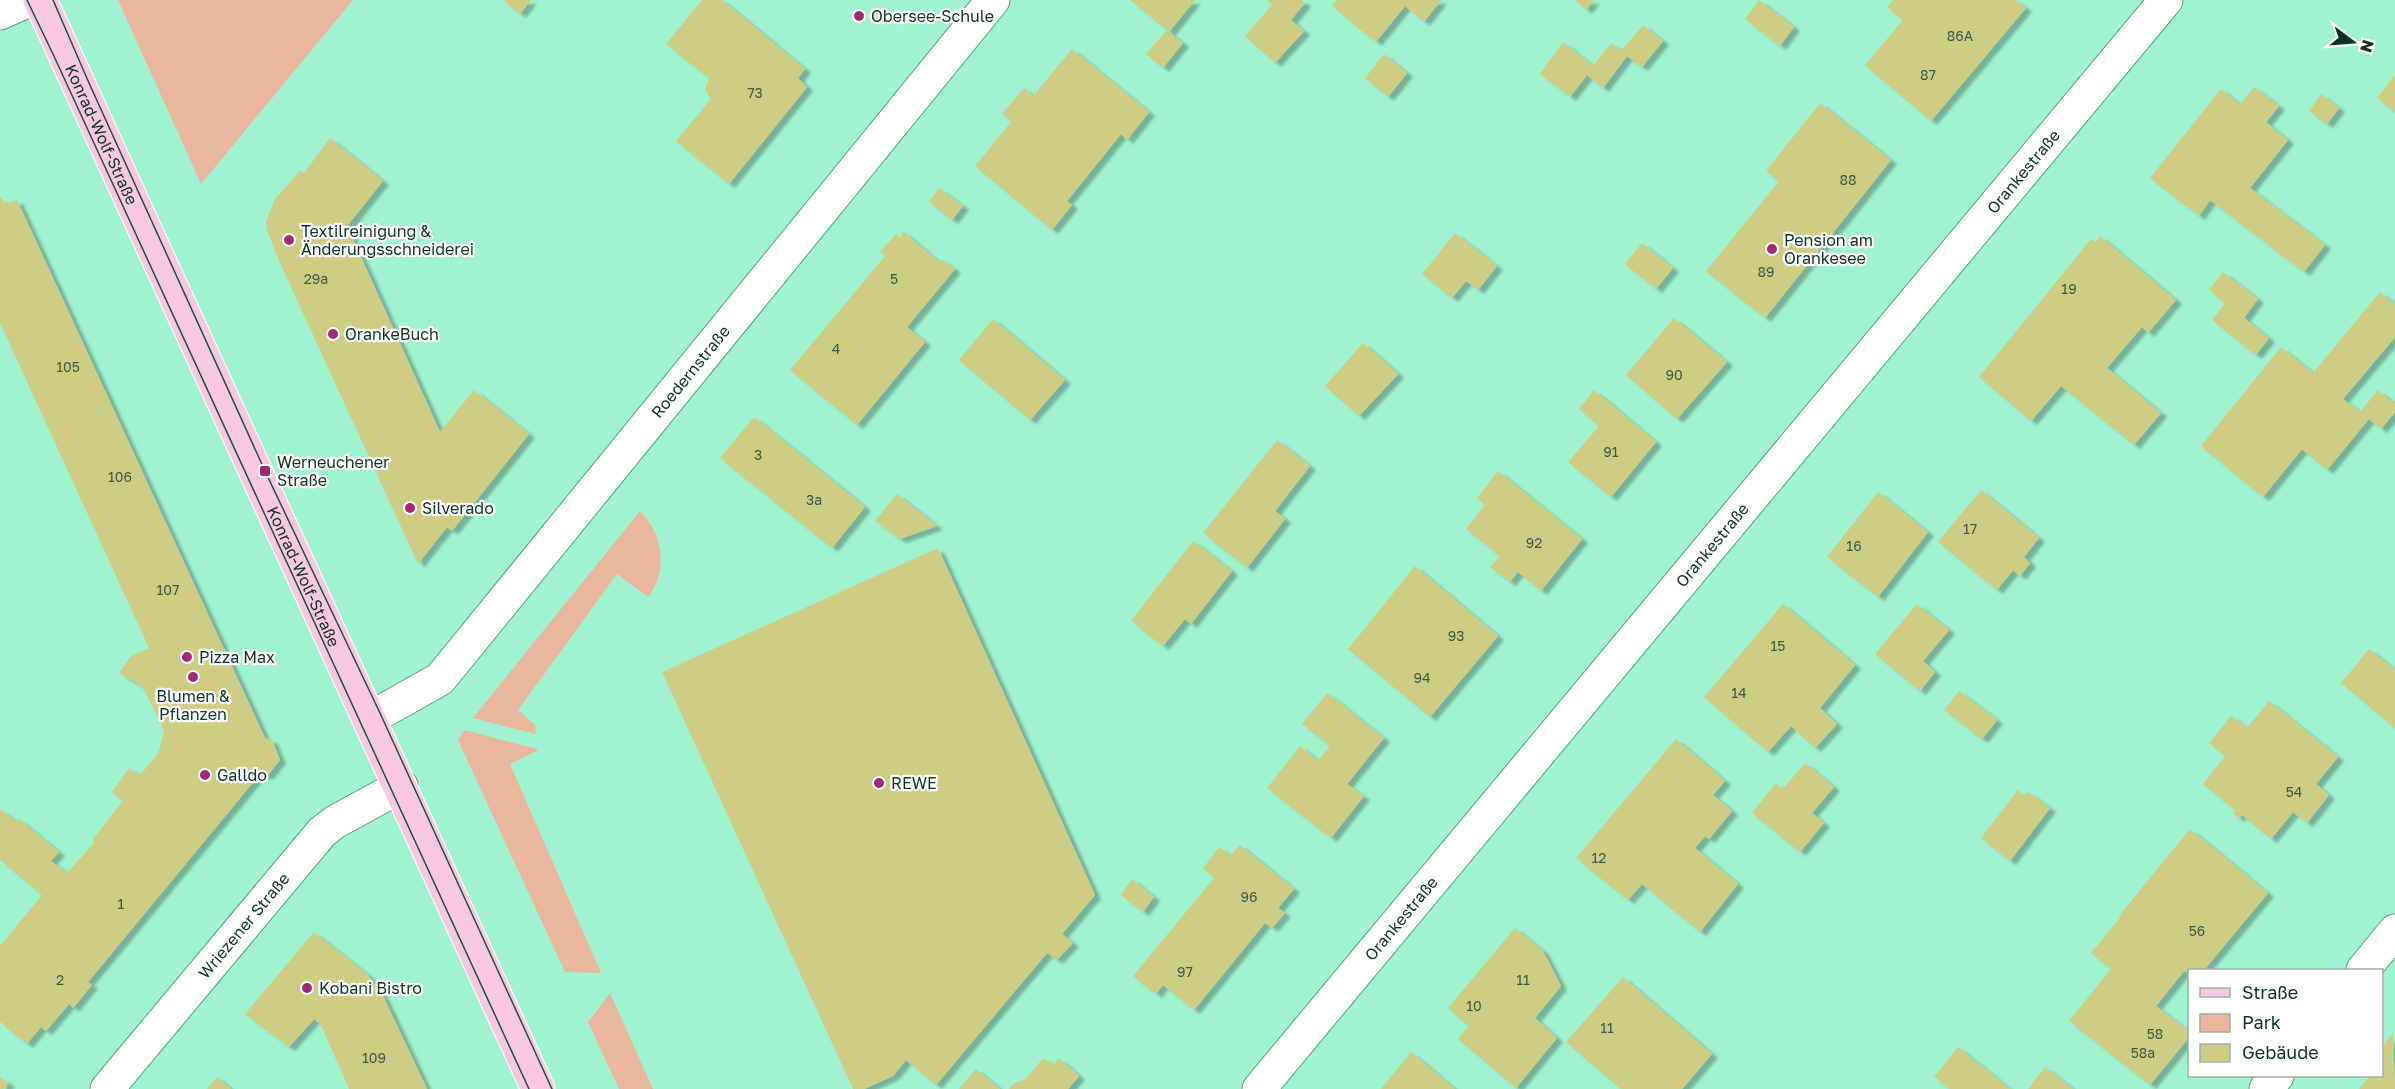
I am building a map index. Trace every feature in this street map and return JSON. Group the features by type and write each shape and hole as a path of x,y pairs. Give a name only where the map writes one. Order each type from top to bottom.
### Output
{"main road":[{"name":"Konrad-Wolf-Straße","path":"40,0 538,1089"}],"street":[{"path":"0,13 29,0"},
{"name":"Roedernstraße","path":"369,719 440,679 993,0"},
{"name":"Orankestraße","path":"1259,1089 2166,0"},
{"name":"Wriezener Straße","path":"107,1089 322,832 335,822 401,786"},
{"path":"2364,969 2395,931"},
{"path":"2266,1089 2276,1077"}],"green space":[{"path":"118,0 353,0 201,184"},
{"path":"640,511 654,530 660,552 659,575 648,597 617,574 518,710 535,725 536,734 473,718"},
{"path":"465,730 537,749 510,764 601,973 565,972 458,740"},
{"path":"610,993 653,1089 619,1089 588,1022"}],"building":[{"path":"503,0 531,0 520,14"},
{"path":"702,0 722,0 805,69 798,78 807,87 729,184 676,141 711,99 705,90 709,78 666,44"},
{"path":"1130,0 1195,0 1169,32 1183,43 1163,68 1146,54 1167,30"},
{"path":"1267,0 1302,0 1305,3 1291,20 1304,31 1275,63 1245,36 1272,5"},
{"path":"1337,0 1441,0 1424,22 1405,6 1376,42 1332,6"},
{"path":"1575,0 1594,0 1586,10"},
{"path":"1759,0 1794,27 1780,46 1745,19"},
{"path":"1893,0 2016,0 2026,8 1931,121 1865,65 1903,20 1887,7"},
{"path":"1643,25 1663,41 1642,67 1627,56 1603,88 1587,75 1570,97 1540,74 1563,42 1593,66 1611,43 1621,51"},
{"path":"1072,49 1149,112 1127,140 1121,134 1067,201 1072,205 1052,230 975,166 1011,122 1002,114 1024,88 1033,96"},
{"path":"1384,54 1407,73 1388,97 1365,78"},
{"path":"2395,75 2395,112 2377,98"},
{"path":"2254,87 2279,106 2266,122 2288,140 2250,188 2325,245 2304,272 2210,200 2199,216 2150,178 2221,89 2240,105"},
{"path":"2321,94 2339,108 2327,124 2309,111"},
{"path":"1820,103 1891,160 1765,318 1706,271 1779,181 1766,171"},
{"path":"330,138 383,181 347,226 440,432 474,390 529,434 452,531 447,527 418,564 267,230 266,222 275,199 300,171 304,173"},
{"path":"939,188 963,206 952,220 929,202"},
{"path":"0,197 5,203 17,200 265,738 272,740 280,760 268,775 259,775 88,982 92,985 73,1008 69,1004 46,1031 41,1027 27,1044 0,1022 0,946 42,895 0,860 0,809 17,822 19,819 59,852 51,861 67,873 94,843 93,839 123,801 112,792 129,768 140,775 158,754 164,731 143,687 119,673 130,657 149,648 0,323"},
{"path":"904,232 940,263 943,260 955,269 907,327 925,342 857,425 790,370 885,256 880,252 896,234 899,238"},
{"path":"1455,233 1497,266 1478,290 1466,281 1452,298 1422,274"},
{"path":"2100,236 2176,300 2148,333 2142,327 2107,368 2161,413 2134,445 2061,386 2031,421 1979,377 2091,239 2096,242"},
{"path":"1642,243 1673,268 1656,289 1625,264"},
{"path":"2223,272 2258,299 2244,318 2269,338 2256,355 2212,320 2225,303 2209,290"},
{"path":"2380,292 2395,305 2395,337 2343,399 2360,412 2378,390 2395,404 2395,412 2381,429 2369,419 2327,470 2302,449 2263,497 2201,446 2281,347 2313,373"},
{"path":"1674,318 1727,362 1677,419 1626,375"},
{"path":"993,319 1065,380 1030,420 959,360"},
{"path":"1363,343 1398,374 1359,416 1325,386"},
{"path":"1594,390 1656,442 1611,497 1568,462 1599,426 1579,409"},
{"path":"754,417 865,507 832,548 720,458"},
{"path":"1277,440 1310,466 1275,511 1285,519 1247,568 1203,533"},
{"path":"1498,471 1582,539 1541,591 1518,572 1510,582 1490,567 1500,556 1466,529 1485,505 1477,498"},
{"path":"1981,490 2039,538 2024,557 2030,563 2020,576 2013,570 1997,590 1938,542"},
{"path":"1878,492 1928,532 1878,597 1827,557"},
{"path":"897,494 937,526 900,539 875,521"},
{"path":"1193,541 1232,571 1191,624 1185,619 1163,646 1131,621"},
{"name":"REWE","path":"938,548 1095,895 1062,934 1073,943 1057,960 1047,953 936,1085 906,1060 893,1076 864,1089 853,1089 662,672"},
{"path":"1415,566 1498,636 1430,717 1348,649"},
{"path":"1783,604 1855,665 1820,708 1837,724 1815,748 1791,726 1768,752 1704,697"},
{"path":"1917,604 1949,630 1923,661 1935,672 1920,691 1875,654"},
{"path":"2369,649 2395,670 2395,728 2341,683"},
{"path":"1959,691 1997,720 1982,739 1944,710"},
{"path":"1327,693 1384,738 1347,784 1364,796 1331,838 1267,788 1300,746 1318,761 1330,746 1302,724"},
{"path":"2269,701 2338,757 2316,784 2329,795 2307,823 2293,812 2271,839 2241,814 2238,818 2233,814 2236,811 2203,784 2225,756 2209,743 2231,716 2247,728"},
{"path":"1676,739 1725,781 1713,795 1732,811 1709,839 1705,836 1695,848 1738,884 1700,932 1642,884 1628,900 1576,858"},
{"path":"1805,763 1834,787 1812,813 1824,823 1800,852 1752,813 1776,783 1783,789"},
{"path":"2018,790 2025,796 2028,792 2050,808 2010,861 1981,838"},
{"path":"2190,829 2268,893 2205,969 2188,969 2188,974 2184,971 2156,1006 2188,1030 2188,1038 2150,1085 2069,1021 2111,969 2091,953 2120,918 2118,917"},
{"path":"1240,845 1294,889 1278,908 1285,913 1272,928 1265,923 1194,1010 1163,985 1156,994 1133,976 1214,878 1203,868 1219,847 1230,856"},
{"path":"1132,879 1154,897 1143,912 1121,895"},
{"path":"1515,928 1543,951 1561,986 1535,1018 1557,1038 1516,1088 1458,1039 1469,1026 1448,1008"},
{"path":"314,932 368,975 383,996 427,1089 349,1089 321,1025 314,1019 289,1047 245,1014"},
{"path":"1623,977 1712,1054 1682,1089 1621,1089 1566,1042"},
{"path":"2393,1033 2395,1089 2359,1089 2368,1078 2366,1077 2383,1077 2383,1046"},
{"path":"1958,1047 2011,1089 1950,1089 1934,1077"},
{"path":"1411,1052 1455,1089 1381,1089"},
{"path":"1043,1058 1053,1065 1059,1058 1079,1076 1068,1089 1009,1089 1013,1084 1026,1079"},
{"path":"2045,1067 2073,1089 2028,1089"},
{"path":"976,1069 1000,1089 959,1089"},
{"path":"0,1077 9,1083 4,1089 0,1089"},
{"path":"217,1077 231,1089 207,1089"}],"tram line":[{"path":"27,0 529,1089"},
{"path":"53,0 265,471 380,713 552,1089"}],"place":[{"name":"Obersee-Schule","path":"859,16"},
{"name":"Textilreinigung & Änderungsschneiderei","path":"289,240"},
{"name":"Pension am Orankesee","path":"1772,249"},
{"name":"OrankeBuch","path":"333,334"},
{"name":"Werneuchener Straße","path":"265,471"},
{"name":"Silverado","path":"410,508"},
{"name":"Pizza Max","path":"187,657"},
{"name":"Blumen & Pflanzen","path":"193,677"},
{"name":"Galldo","path":"205,775"},
{"name":"REWE","path":"879,783"},
{"name":"Kobani Bistro","path":"307,988"}]}
